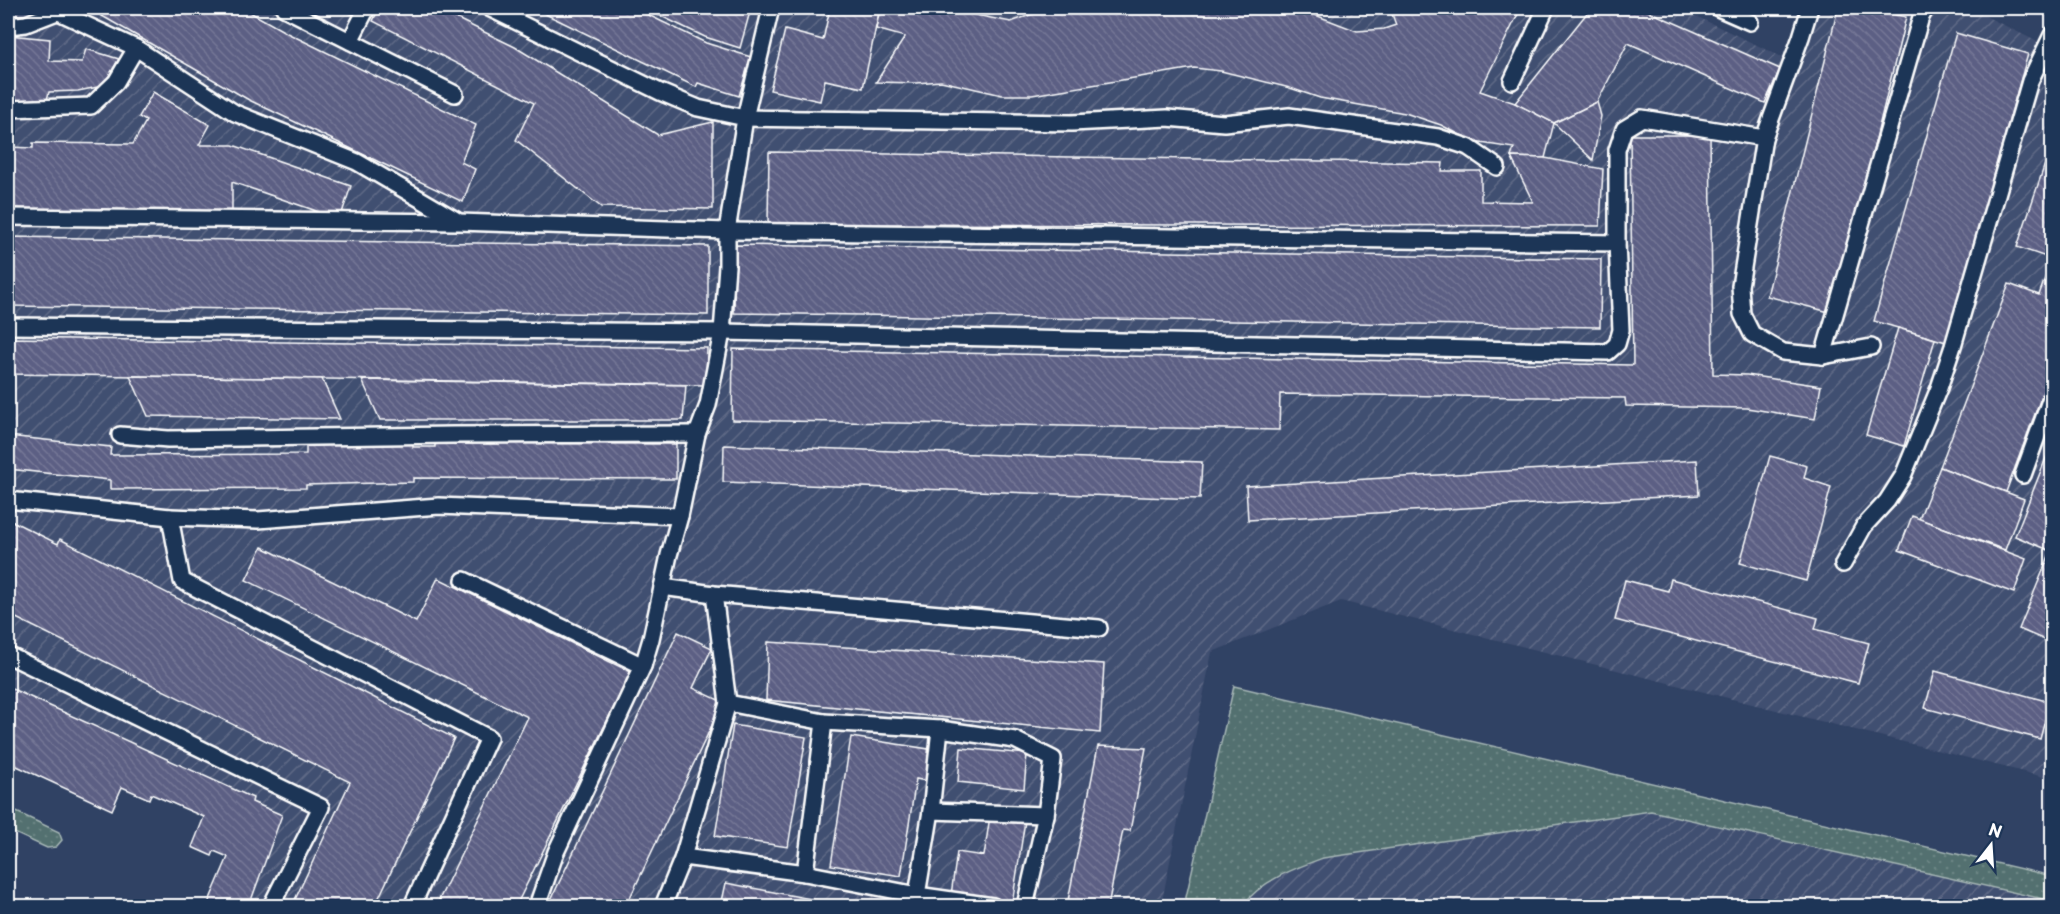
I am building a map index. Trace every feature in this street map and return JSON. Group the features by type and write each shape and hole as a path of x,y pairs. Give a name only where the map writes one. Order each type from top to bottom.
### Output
{"lane":[{"path":"284,8 455,94"},
{"path":"350,41 367,8"},
{"path":"489,8 660,92 698,108 745,118 1072,123 1167,118 1224,123 1289,116 1438,137 1468,147 1497,167"},
{"path":"537,906 556,852 643,666 651,639 697,434 708,405 723,332 727,231 745,118 771,8"},
{"path":"1512,81 1546,8"},
{"path":"1718,8 1750,22"},
{"path":"1810,8 1764,138 1740,286 1742,314 1752,334 1783,352 1824,356 1871,348"},
{"path":"1824,356 1921,17 1926,8"},
{"path":"8,26 26,24 53,10 136,48 235,114 357,162 459,222"},
{"path":"1843,564 1864,526 1887,501 1903,476 1930,410 1953,346 2030,81 2052,35"},
{"path":"8,109 91,106 116,82 136,48"},
{"path":"8,326 723,332 1608,352 1617,344 1621,330 1617,243 1617,150 1624,129 1642,118 1764,138"},
{"path":"8,217 459,222 727,231 1617,243"},
{"path":"2023,475 2052,395"},
{"path":"120,435 168,439 697,434"},
{"path":"8,500 170,518 258,520 439,506 680,516"},
{"path":"170,518 182,581 489,738 412,906"},
{"path":"464,580 643,666"},
{"path":"662,587 714,594 1099,628"},
{"path":"663,906 683,857 728,702 714,594"},
{"path":"8,656 321,807 271,906"},
{"path":"728,702 824,722 940,729 1015,740 1053,759 1046,815 1025,906"},
{"path":"805,873 824,722"},
{"path":"917,895 931,811 940,729"},
{"path":"931,811 1046,815"},
{"path":"683,857 805,873 917,895 993,906"}],"shaded area":[{"path":"8,8 1679,8 1790,61 1810,8 1969,8 2052,49 2052,779 1341,601 1212,652 1161,906 207,906 228,857 215,851 212,856 192,847 204,817 152,794 149,799 123,787 112,810 8,762"},
{"path":"1234,686 2052,876 2052,906 1184,906"}],"green space":[{"path":"1234,686 2052,876 2052,901 1651,811 1323,858 1289,871 1269,882 1242,906 1184,906"},
{"path":"8,808 59,832 62,840 56,847 47,848 8,830"}],"building":[{"path":"88,8 243,8 287,33 476,125 461,162 475,169 463,202 249,100"},
{"path":"337,8 360,8 356,16"},
{"path":"379,8 435,8 515,47 658,135 713,122 713,209 601,207 516,140 534,103 373,21"},
{"path":"533,8 634,8 706,43 751,57 739,96 698,83 696,87"},
{"path":"644,8 751,8 740,48 705,37"},
{"path":"830,8 880,8 863,88 825,80 820,101 770,90 785,30 823,40"},
{"path":"880,8 941,8 1011,22 1049,8 1297,8 1357,31 1384,29 1396,25 1392,14 1408,8 1521,8 1480,91 1515,103 1554,123 1545,158 1511,157 1514,148 1474,142 1441,125 1405,113 1320,98 1221,71 1194,68 1032,95 1002,95 941,81 876,82 905,37 876,29"},
{"path":"1591,8 1641,8 1780,69 1765,103 1628,43 1597,102 1554,123 1515,103"},
{"path":"1838,8 1866,8 1906,17 1833,313 1767,296"},
{"path":"1956,33 2028,54 1946,342 1874,321"},
{"path":"8,35 50,39 49,61 82,62 86,49 119,59 103,86 78,91 49,92 47,100 8,100"},
{"path":"153,92 210,125 199,145 233,145 351,186 340,219 232,182 232,218 8,215 8,147 33,148 33,143 133,144 146,121 139,117"},
{"path":"1597,102 1601,116 1593,160 1554,123"},
{"path":"1630,135 1710,135 1713,374 1747,375 1821,386 1815,419 1747,408 1626,406 1625,398 1280,394 1279,430 732,420 733,349 1633,365"},
{"path":"2052,143 2052,259 2017,247"},
{"path":"769,152 1443,163 1442,171 1481,171 1481,201 1533,202 1511,157 1545,158 1603,169 1600,226 768,224"},
{"path":"8,237 708,246 708,315 8,306"},
{"path":"735,245 1601,259 1600,327 734,313"},
{"path":"2049,267 2052,269 2052,368 2006,492 1940,467 2009,284 2039,295"},
{"path":"1898,328 1935,339 1904,446 1866,435"},
{"path":"8,338 707,348 706,385 8,374"},
{"path":"130,376 322,379 340,419 148,416"},
{"path":"362,380 686,385 683,420 380,420"},
{"path":"8,436 111,447 110,455 306,454 306,445 413,441 413,447 435,447 435,443 676,444 676,479 413,478 413,482 306,485 306,488 110,489 110,480 8,469"},
{"path":"2052,443 2052,643 2019,629 2051,551 2015,536"},
{"path":"724,445 1202,462 1200,499 723,482"},
{"path":"1770,456 1807,466 1804,478 1831,487 1806,581 1740,563"},
{"path":"1697,460 1699,495 1248,520 1246,486"},
{"path":"1940,467 2024,499 2005,550 1919,519"},
{"path":"1912,516 2026,559 2014,593 1899,550"},
{"path":"8,519 58,544 60,539 454,738 375,906 292,906 350,782 8,614"},
{"path":"262,547 416,622 438,578 631,672 516,906 436,906 528,717 246,580"},
{"path":"1671,579 1818,618 1815,629 1869,643 1858,683 1615,620 1625,580 1668,591"},
{"path":"678,632 712,648 693,688 723,702 626,906 548,906"},
{"path":"768,642 1104,664 1100,733 766,700"},
{"path":"1935,671 2050,702 2040,739 1925,708"},
{"path":"8,687 253,798 252,802 282,815 249,906 207,906 228,857 214,851 212,856 192,847 204,817 151,794 149,799 122,787 112,810 8,762"},
{"path":"733,725 806,737 788,847 715,836"},
{"path":"851,737 935,750 931,782 916,779 901,876 831,865"},
{"path":"1098,746 1146,748 1130,831 1123,830 1108,906 1067,906"},
{"path":"961,748 1027,754 1024,789 958,782"},
{"path":"990,816 1025,821 1012,904 951,895 957,852 984,856"},
{"path":"726,883 848,906 721,906"}]}
